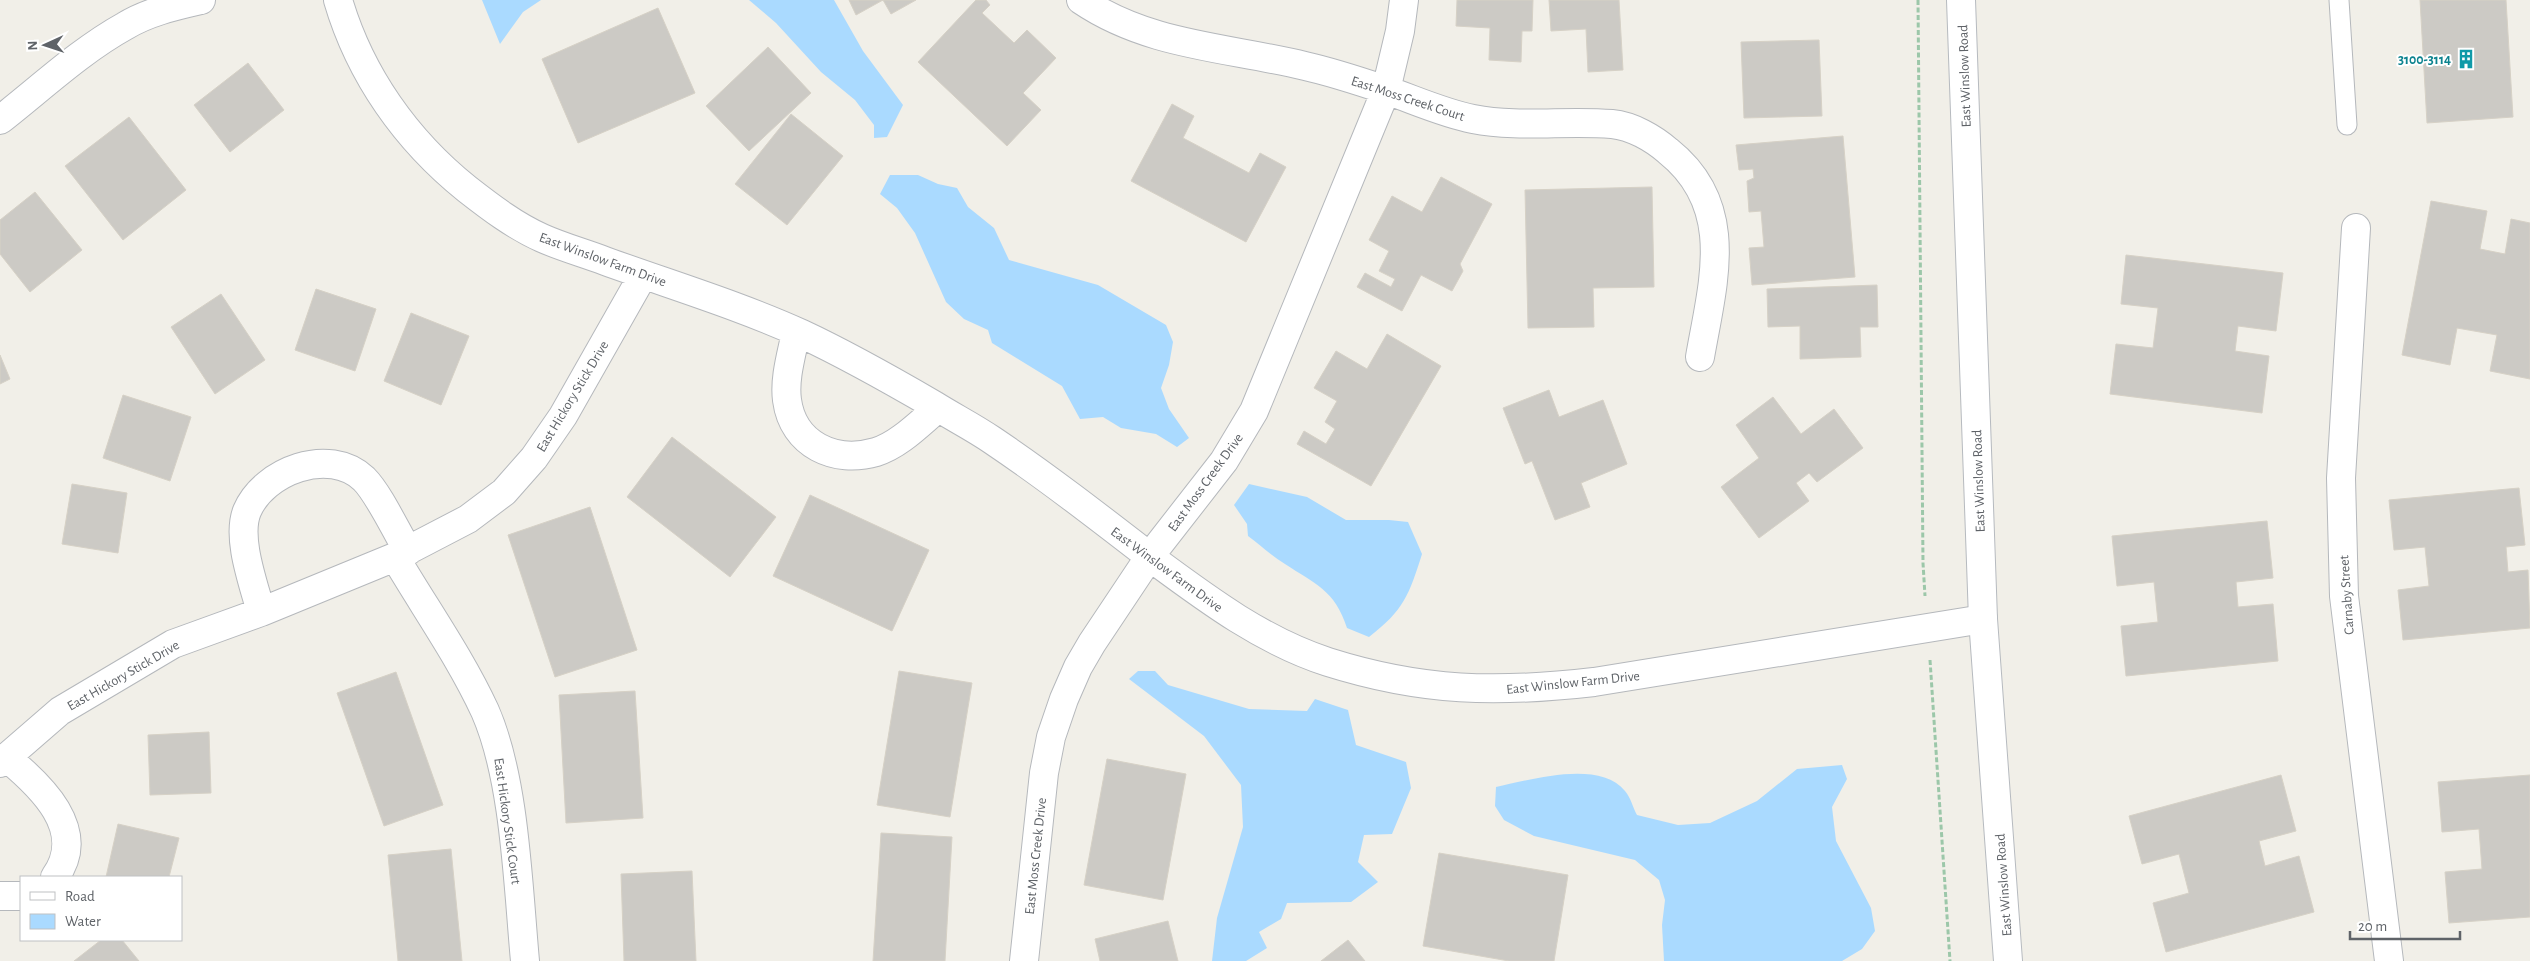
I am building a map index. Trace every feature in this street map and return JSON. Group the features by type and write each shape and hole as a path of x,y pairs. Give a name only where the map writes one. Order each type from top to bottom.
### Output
{"street":[{"path":"0,120 91,49 125,26 148,14 201,0"},
{"name":"East Winslow Farm Drive","path":"338,0 347,30 370,76 393,114 441,167 503,216 541,238 725,302 796,332 889,379 991,439 1215,606 1280,642 1334,663 1384,677 1438,687 1517,689 1594,682 1983,619"},
{"name":"East Moss Creek Court","path":"1081,0 1099,12 1142,32 1306,66 1473,119 1509,124 1615,124 1636,131 1660,144 1679,160 1696,181 1709,203 1715,226 1712,287 1700,357"},
{"name":"East Moss Creek Drive","path":"1024,961 1044,773 1051,737 1078,667 1150,556 1224,461 1254,411 1386,90 1400,31 1404,0"},
{"name":"East Winslow Road","path":"1961,0 1983,619 2008,961"},
{"name":"Carnaby Street","path":"2356,228 2341,478 2344,596 2390,961"},
{"name":"East Hickory Stick Drive","path":"3,760 60,711 173,644 261,612 401,554 475,513 504,492 534,458 563,416 643,274"},
{"path":"796,332 788,378 787,400 793,421 804,438 818,448 834,455 855,456 877,452 902,438 938,408"},
{"path":"261,612 246,552 244,534 247,512 260,492 281,475 306,464 329,464 348,470 364,479 401,554"},
{"name":"East Hickory Stick Court","path":"401,554 485,712 499,755 507,796 526,961"},
{"path":"3,760 34,779 57,808 65,841 64,859 56,876"},
{"path":"0,896 20,896"}],"lane":[{"path":"2339,0 2347,125"}],"path":[{"path":"1918,0 1923,563 1950,961"}],"water":[{"path":"482,0 541,0 523,12 500,44"},
{"path":"749,0 834,0 863,51 903,105 887,137 874,138 874,125 855,100 821,72 776,23"},
{"path":"890,175 918,175 938,184 957,188 968,207 994,228 1009,260 1098,285 1166,325 1173,342 1169,365 1161,388 1169,409 1189,438 1177,447 1156,434 1121,428 1103,417 1080,419 1062,386 992,343 988,330 964,319 946,302 915,233 897,208 880,194"},
{"path":"1249,484 1307,497 1346,520 1408,522 1422,554 1409,591 1398,610 1369,637 1347,628 1336,605 1323,589 1275,558 1248,536 1247,524 1234,505"},
{"path":"1138,671 1155,671 1168,685 1249,709 1307,711 1315,699 1348,710 1356,745 1406,762 1411,788 1392,834 1364,835 1358,862 1378,882 1351,902 1287,903 1281,919 1259,932 1267,948 1246,961 1212,961 1217,918 1243,827 1241,785 1204,736 1129,679"},
{"path":"1842,765 1847,779 1832,807 1836,841 1871,908 1875,931 1862,949 1842,961 1664,961 1662,925 1665,900 1659,880 1635,860 1534,836 1504,820 1495,806 1496,787 1564,774 1582,774 1599,776 1613,781 1625,791 1637,815 1678,825 1710,823 1757,801 1797,769"}],"building":[{"path":"849,0 883,0 856,15"},
{"path":"883,0 916,0 891,14"},
{"path":"976,0 986,0 990,5 982,13 1014,43 1027,30 1056,58 1023,93 1041,110 1007,146 918,62"},
{"path":"1457,0 1533,0 1532,31 1522,31 1521,62 1489,60 1490,28 1456,26"},
{"path":"1549,0 1619,0 1623,70 1588,72 1586,29 1551,31"},
{"name":"3100-3114","path":"2420,0 2506,0 2513,117 2427,123"},
{"path":"658,8 695,93 578,143 542,59"},
{"path":"1819,40 1822,116 1744,118 1741,42"},
{"path":"768,47 811,93 749,151 706,106"},
{"path":"248,63 284,110 230,152 194,105"},
{"path":"1172,104 1194,116 1183,138 1249,173 1260,153 1286,167 1246,242 1131,181"},
{"path":"791,114 843,156 787,225 735,184"},
{"path":"129,117 186,190 123,240 65,166"},
{"path":"1843,136 1855,277 1752,285 1749,248 1764,247 1761,211 1749,212 1747,181 1754,178 1753,169 1739,170 1736,145"},
{"path":"1441,177 1492,204 1460,264 1463,271 1452,291 1421,275 1402,311 1357,287 1365,273 1391,287 1395,279 1379,271 1389,251 1369,240 1392,196 1422,212"},
{"path":"1652,187 1654,287 1593,288 1594,327 1528,328 1525,190"},
{"path":"35,192 82,250 30,292 0,254 0,220"},
{"path":"2431,201 2487,211 2480,249 2505,254 2511,219 2530,223 2530,379 2490,371 2497,335 2457,328 2450,365 2402,355"},
{"path":"2126,255 2283,273 2276,331 2238,326 2235,351 2269,356 2262,413 2110,394 2116,344 2153,348 2158,308 2121,304"},
{"path":"1877,285 1878,327 1860,327 1861,357 1800,359 1800,326 1768,327 1767,289"},
{"path":"316,289 376,309 355,371 295,350"},
{"path":"221,294 265,360 215,394 171,327"},
{"path":"411,313 469,336 441,405 384,381"},
{"path":"1387,334 1441,366 1371,486 1297,444 1304,431 1326,444 1335,429 1325,422 1337,401 1314,388 1336,351 1367,369"},
{"path":"0,355 10,379 0,384"},
{"path":"1549,390 1559,417 1603,400 1627,464 1581,483 1590,507 1555,520 1532,461 1525,464 1503,408"},
{"path":"123,395 191,417 170,481 103,458"},
{"path":"1773,397 1801,434 1834,409 1863,448 1817,482 1809,473 1796,483 1809,501 1759,538 1721,487 1759,458 1736,425"},
{"path":"672,437 776,517 730,577 627,497"},
{"path":"72,484 127,493 118,553 62,544"},
{"path":"2519,488 2525,545 2506,547 2508,572 2528,570 2530,628 2403,640 2398,590 2429,586 2425,547 2394,550 2389,500"},
{"path":"810,495 929,550 892,631 773,576"},
{"path":"590,507 637,650 555,677 508,535"},
{"path":"2267,521 2273,578 2236,582 2238,607 2273,604 2278,661 2126,676 2121,626 2158,622 2154,582 2117,586 2112,536"},
{"path":"899,671 972,683 950,817 877,805"},
{"path":"396,672 443,805 384,826 337,693"},
{"path":"635,691 643,818 566,823 559,695"},
{"path":"209,732 211,793 150,795 148,735"},
{"path":"1107,759 1186,774 1163,900 1084,885"},
{"path":"2281,775 2296,831 2259,841 2265,866 2299,856 2314,912 2166,952 2153,903 2189,893 2179,854 2142,864 2129,816"},
{"path":"2530,775 2530,917 2449,923 2445,872 2482,869 2479,829 2442,832 2438,782"},
{"path":"118,824 179,838 169,876 106,876"},
{"path":"881,833 952,837 945,961 873,961"},
{"path":"451,849 462,961 398,961 388,855"},
{"path":"1439,853 1568,875 1554,961 1509,961 1423,946"},
{"path":"692,871 696,961 624,961 621,874"},
{"path":"1168,921 1178,961 1100,961 1095,939"},
{"path":"1348,940 1365,961 1321,961"},
{"path":"100,941 123,941 139,961 74,961"}],"place":[{"name":"3100-3114","path":"2466,59"}]}
